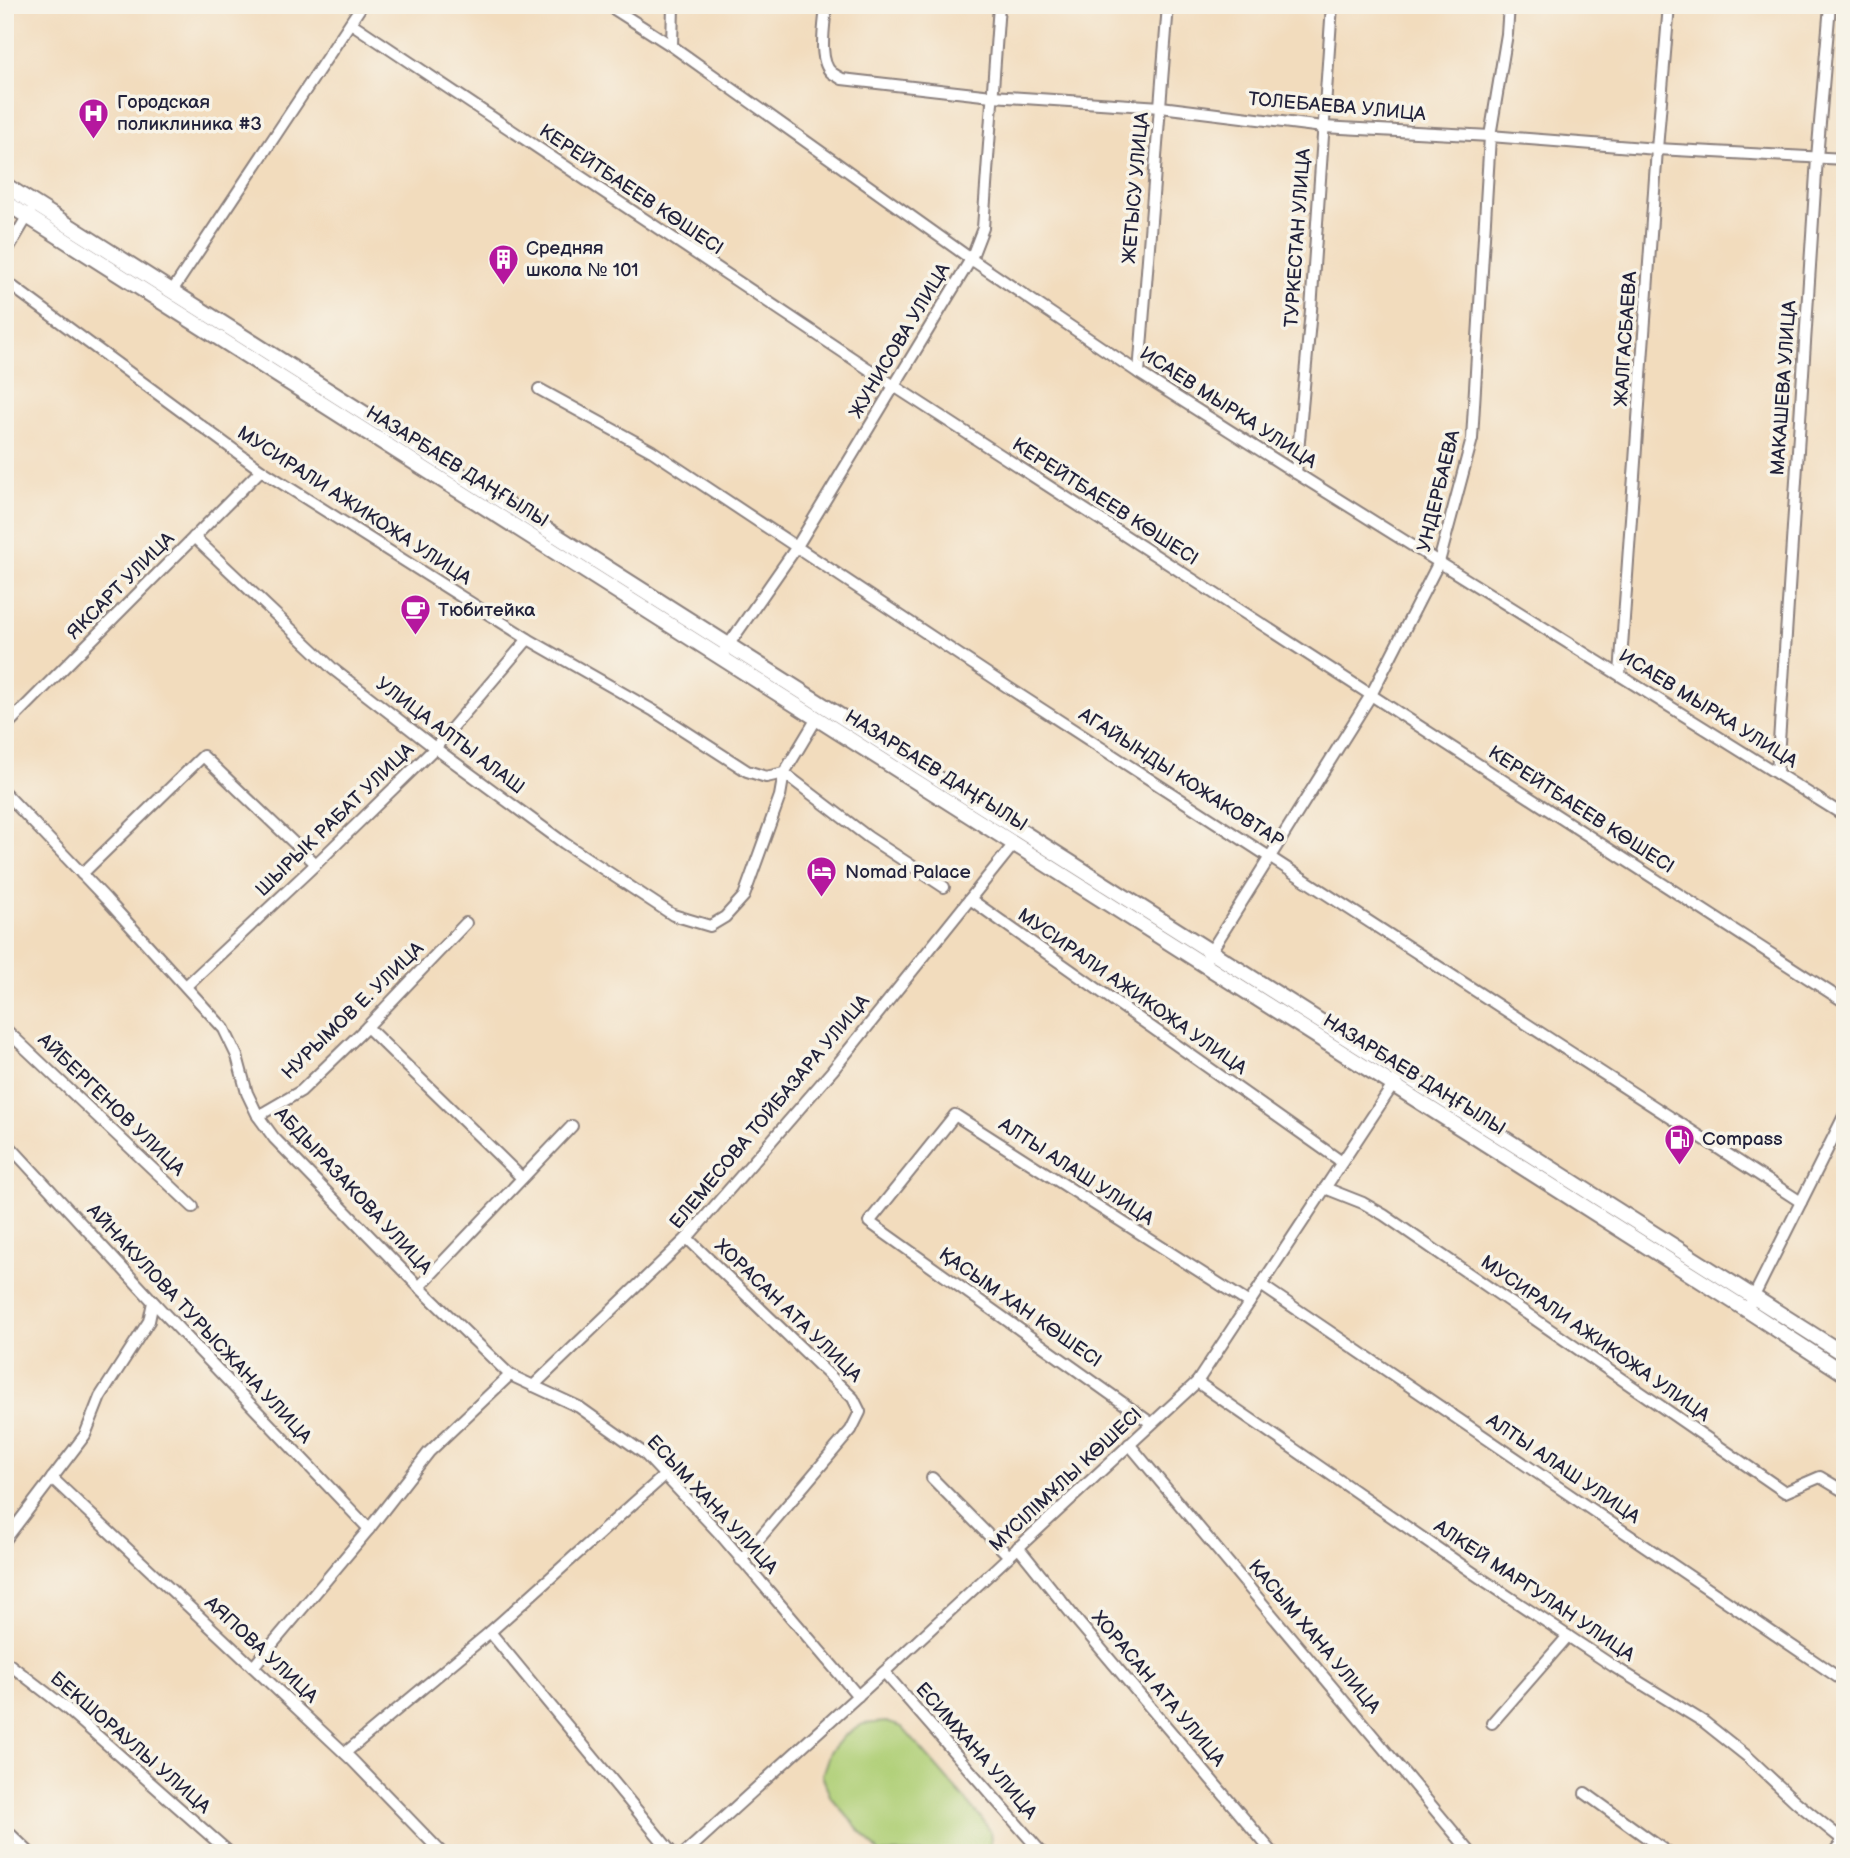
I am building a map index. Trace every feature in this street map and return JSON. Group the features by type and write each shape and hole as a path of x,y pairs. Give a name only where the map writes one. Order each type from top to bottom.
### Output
{"main road":[{"name":"НАЗАРБАЕВ ДАҢҒЫЛЫ","path":"5,185 32,210 1397,1079 1751,1304 1845,1355"},
{"name":"НАЗАРБАЕВ ДАҢҒЫЛЫ","path":"5,202 32,210 172,291 725,651 817,718 1014,844 1207,958"},
{"name":"НАЗАРБАЕВ ДАҢҒЫЛЫ","path":"1751,1304 1845,1374"}],"street":[{"path":"172,291 362,5"},
{"name":"ИСАЕВ МЫРКА УЛИЦА","path":"608,5 672,46 971,259 1139,373 1845,816"},
{"path":"672,46 673,5"},
{"name":"ТОЛЕБАЕВА УЛИЦА","path":"826,5 823,47 825,62 830,72 842,79 992,96 1160,107 1323,127 1845,159"},
{"name":"ЖУНИСОВА УЛИЦА","path":"725,651 796,548 971,259 983,228 999,5"},
{"name":"ЖЕТЫСУ УЛИЦА","path":"1139,373 1168,5"},
{"name":"ТУРКЕСТАН УЛИЦА","path":"1296,473 1311,310 1332,5"},
{"name":"УНДЕРБАЕВА","path":"1207,958 1371,695 1439,562 1472,439 1490,136 1507,34 1509,5"},
{"name":"ЖАЛГАСБАЕВА","path":"1620,675 1669,5"},
{"name":"МАКАШЕВА УЛИЦА","path":"1777,773 1816,158 1830,5"},
{"name":"КЕРЕЙТБАЕЕВ КӨШЕСІ","path":"351,23 894,386 1845,1002"},
{"path":"5,254 32,210"},
{"name":"МУСИРАЛИ АЖИКОЖА УЛИЦА","path":"5,281 261,470 527,639 654,711 747,771 766,777 784,773"},
{"name":"АГАЙЫНДЫ КОЖАКОВТАР","path":"539,389 652,451 796,548 1801,1202"},
{"name":"ЯКСАРТ УЛИЦА","path":"5,727 261,470"},
{"name":"УЛИЦА АЛТЫ АЛАШ","path":"194,537 333,669 564,843 673,915 710,926 725,917 744,895 780,796 784,773"},
{"name":"ШЫРЫК РАБАТ УЛИЦА","path":"186,986 435,748 527,639"},
{"path":"817,718 784,773 868,837 944,887"},
{"path":"82,874 203,756 316,864"},
{"name":"АБДЫРАЗАКОВА УЛИЦА","path":"5,793 224,1029 237,1056 247,1093 258,1116 274,1138 510,1376"},
{"name":"ЕЛЕМЕСОВА ТОЙБАЗАРА УЛИЦА","path":"533,1386 687,1238 832,1071 1014,844"},
{"name":"МУСИРАЛИ АЖИКОЖА УЛИЦА","path":"970,899 1342,1162"},
{"name":"НУРЫМОВ Е. УЛИЦА","path":"258,1116 301,1091 367,1027 466,923"},
{"path":"367,1027 522,1178"},
{"name":"АЙБЕРГЕНОВ УЛИЦА","path":"5,1029 193,1207"},
{"name":"МҮСІЛІМҰЛЫ КӨШЕСІ","path":"685,1853 1196,1382 1397,1079"},
{"path":"1751,1304 1845,1114"},
{"name":"АЛТЫ АЛАШ УЛИЦА","path":"869,1222 955,1115 1249,1303"},
{"path":"419,1287 572,1126"},
{"name":"АЙНАКУЛОВА ТУРЫСЖАНА УЛИЦА","path":"5,1141 153,1302 369,1529"},
{"name":"МУСИРАЛИ АЖИКОЖА УЛИЦА","path":"1325,1188 1363,1203 1384,1215 1785,1492 1820,1478 1845,1492"},
{"name":"ҚАСЫМ ХАН КӨШЕСІ","path":"869,1222 1152,1423"},
{"name":"ХОРАСАН АТА УЛИЦА","path":"687,1238 853,1398 860,1412 851,1430 741,1560"},
{"name":"АЛТЫ АЛАШ УЛИЦА","path":"1261,1285 1845,1682"},
{"path":"5,1541 85,1435 100,1396 149,1321 153,1302"},
{"path":"253,1667 369,1529 429,1452 510,1376"},
{"name":"ЕСЫМ ХАНА УЛИЦА","path":"510,1376 579,1407 645,1454 858,1696"},
{"name":"АЛКЕЙ МАРГУЛАН УЛИЦА","path":"1196,1382 1568,1636 1704,1722 1748,1757 1796,1802 1844,1839"},
{"name":"КАСЫМ ХАНА УЛИЦА","path":"1129,1444 1471,1853"},
{"path":"345,1753 491,1632 665,1475"},
{"name":"АЯПОВА УЛИЦА","path":"52,1478 345,1753 442,1853"},
{"path":"932,1478 1009,1556"},
{"name":"ХОРАСАН АТА УЛИЦА","path":"1018,1547 1273,1853"},
{"path":"491,1632 672,1853"},
{"path":"1492,1723 1568,1636"},
{"name":"БЕКШОРАУЛЫ УЛИЦА","path":"5,1661 66,1708 230,1853"},
{"name":"ЕСИМХАНА УЛИЦА","path":"884,1672 1042,1853"},
{"path":"1585,1793 1668,1853"},
{"path":"5,1829 30,1853"},
{"path":"1833,1853 1844,1839"}],"green space":[{"path":"886,1722 902,1727 984,1821 990,1831 992,1853 880,1853 831,1798 822,1775 830,1752 844,1736 863,1724"}],"place":[{"name":"Городская поликлиника #3","path":"94,140"},
{"name":"Средняя школа № 101","path":"503,286"},
{"name":"Тюбитейка","path":"415,637"},
{"name":"Nomad Palace","path":"822,899"},
{"name":"Compass","path":"1679,1166"}]}
